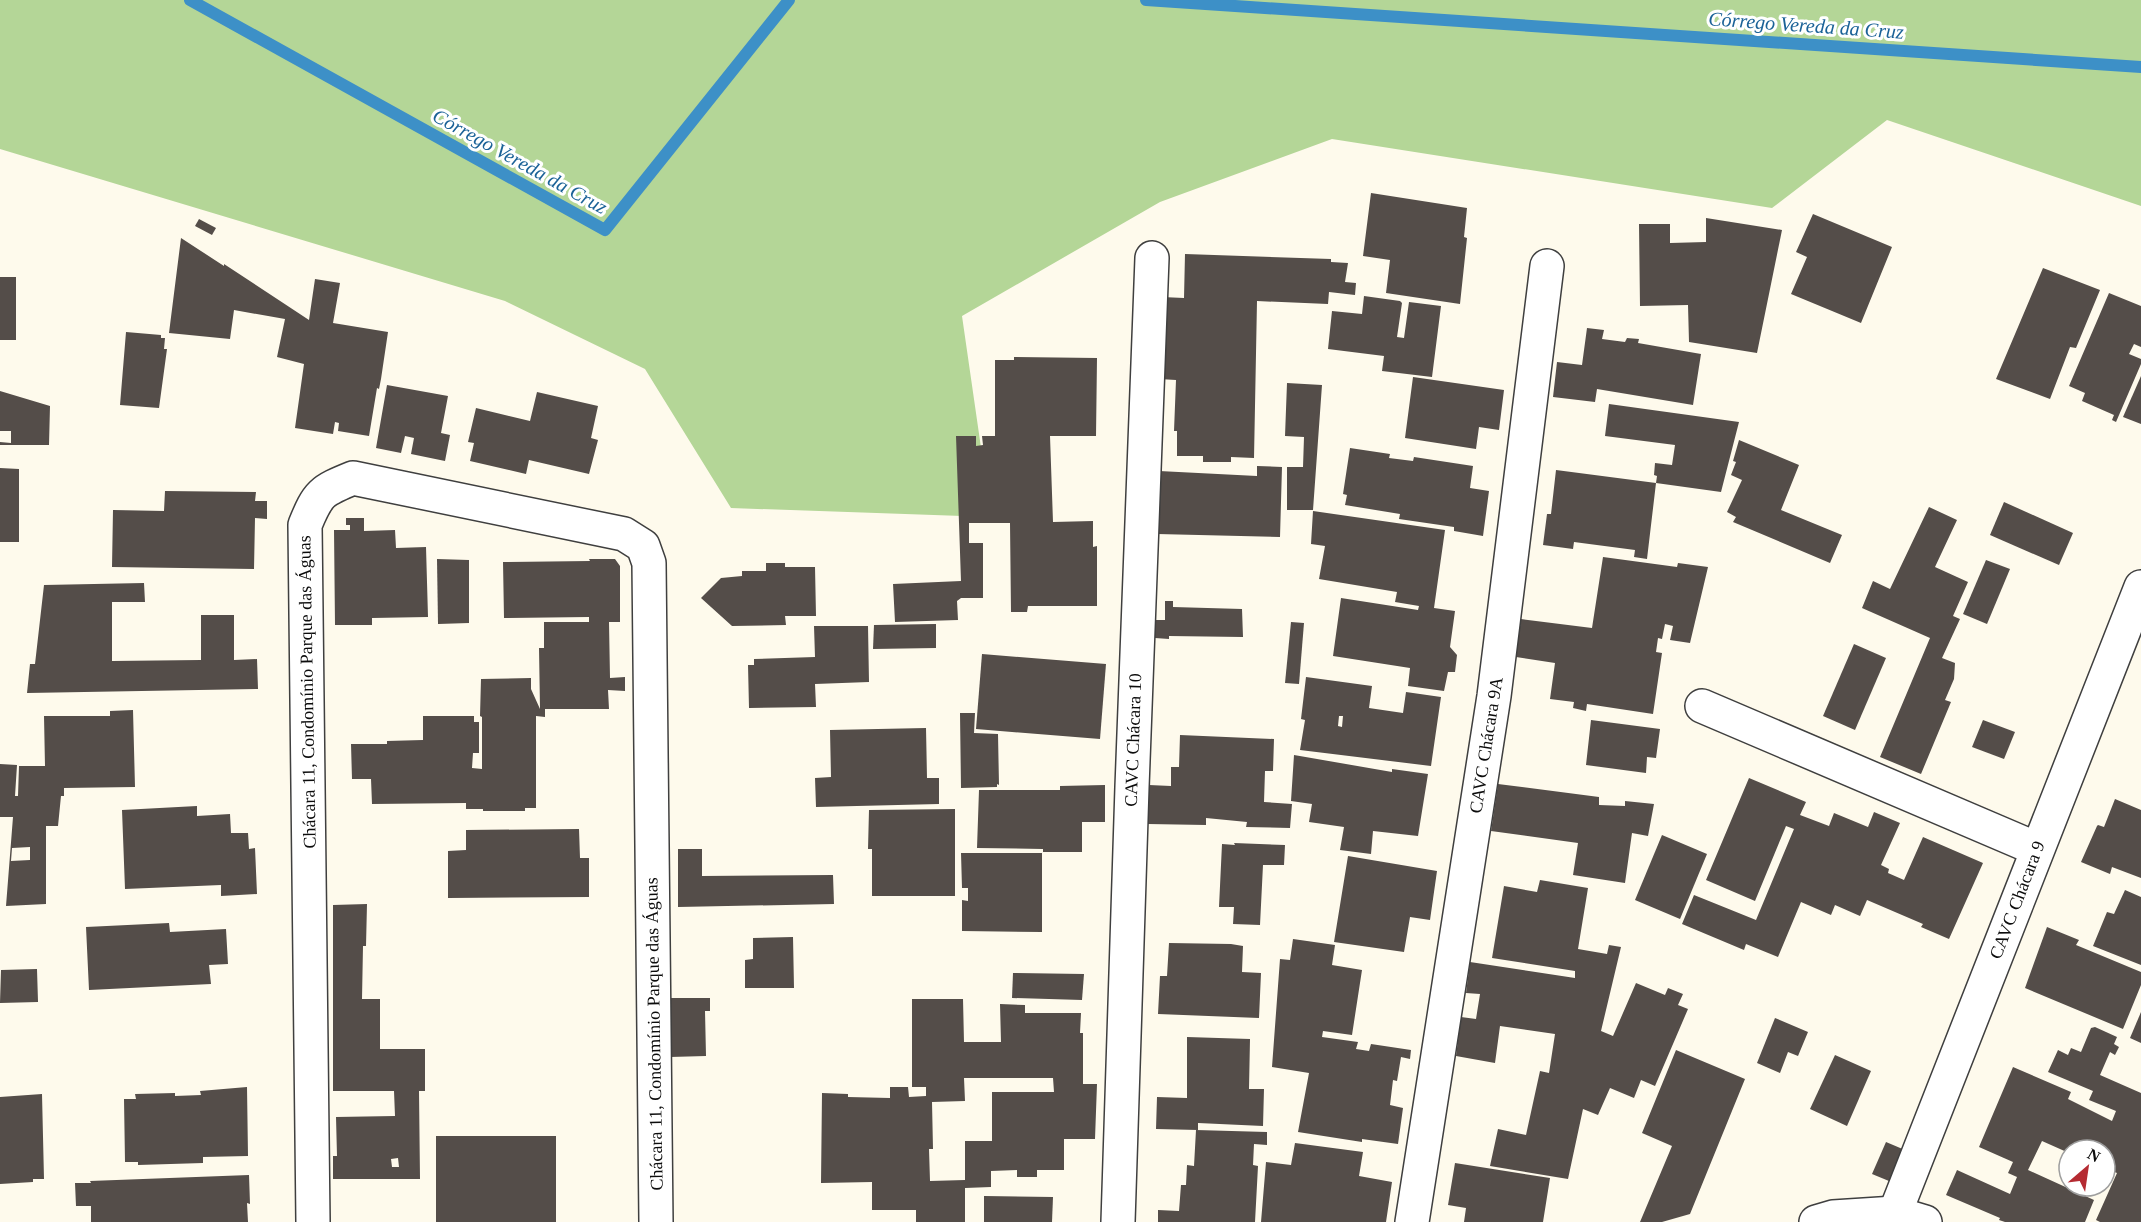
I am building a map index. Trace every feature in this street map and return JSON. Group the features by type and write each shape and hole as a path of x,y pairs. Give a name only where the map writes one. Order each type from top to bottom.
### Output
{"street":[{"name":"CAVC Chácara 10","path":"1118,1222 1131,798 1152,258"},
{"name":"CAVC Chácara 9A","path":"1412,1222 1494,696 1546,266"},
{"name":"Chácara 11, Condomínio Parque das Águas","path":"313,1222 305,525 314,502 328,489 353,478 624,534 643,546 649,563 656,1222"},
{"name":"CAVC Chácara 9","path":"1910,1218 2037,849 2141,587"},
{"path":"1702,706 2037,849"},
{"path":"1816,1222 1833,1217 1910,1218"}],"green space":[{"path":"0,0 2141,0 2141,206 1887,120 1772,208 1332,139 1160,202 962,316 991,517 731,508 645,369 505,301 0,149"}],"building":[{"path":"1371,193 1467,208 1464,237 1467,238 1460,304 1386,293 1390,260 1363,256"},
{"path":"1813,214 1892,247 1861,323 1791,294 1807,257 1796,252"},
{"path":"1706,218 1782,230 1757,353 1689,342 1688,305 1640,306 1639,224 1670,224 1670,243 1706,242"},
{"path":"199,219 216,228 212,235 195,226"},
{"path":"181,238 309,320 315,279 340,283 333,323 388,332 369,436 338,431 339,423 335,422 333,434 295,428 304,364 277,357 285,319 234,310 230,339 169,333"},
{"path":"1185,254 1331,259 1331,262 1348,263 1345,282 1356,283 1355,295 1329,292 1328,304 1257,301 1254,458 1231,457 1231,462 1203,462 1203,456 1177,456 1177,431 1174,431 1176,380 1159,379 1162,297 1184,298"},
{"path":"2043,268 2100,290 2076,348 2070,347 2050,399 1996,379"},
{"path":"0,277 16,277 16,340 0,340"},
{"path":"2109,293 2141,306 2141,347 2134,344 2129,354 2141,359 2141,364 2116,422 2112,420 2114,415 2082,401 2085,393 2069,386"},
{"path":"1364,296 1402,303 1397,337 1404,338 1409,302 1441,306 1432,377 1382,371 1384,356 1328,349 1332,311 1362,314"},
{"path":"1587,328 1604,330 1602,339 1625,342 1627,338 1639,339 1638,343 1701,354 1693,405 1597,389 1595,402 1553,397 1557,362 1582,365"},
{"path":"126,332 161,335 161,338 165,338 164,349 167,349 159,408 120,405"},
{"path":"1014,357 1097,358 1096,436 1050,436 1053,522 1093,521 1093,547 1097,546 1097,606 1028,606 1027,612 1011,612 1010,523 969,523 969,543 983,543 983,598 961,598 957,601 958,620 895,622 893,584 961,581 956,436 976,436 976,446 983,445 982,436 995,436 995,360 1014,360"},
{"path":"2141,376 2141,424 2123,417"},
{"path":"1413,377 1504,390 1499,430 1479,427 1476,449 1405,438"},
{"path":"1287,383 1322,385 1313,510 1287,510 1287,467 1303,467 1304,437 1285,436"},
{"path":"387,385 448,396 441,433 450,435 445,461 411,454 414,438 405,436 401,453 376,448"},
{"path":"0,391 50,406 49,445 0,445 0,442 11,443 11,431 0,431"},
{"path":"537,392 598,406 591,438 598,440 589,474 529,460 526,474 470,461 474,443 468,442 476,408 530,421"},
{"path":"1609,404 1739,422 1721,492 1656,483 1655,463 1672,465 1675,445 1605,436"},
{"path":"1739,440 1799,465 1781,510 1842,535 1830,563 1733,522 1736,517 1727,512 1742,480 1731,475 1736,462 1733,461"},
{"path":"1350,448 1390,454 1389,458 1413,461 1414,457 1473,466 1470,488 1489,491 1483,536 1454,531 1454,527 1399,519 1400,514 1345,505 1347,495 1343,494"},
{"path":"1257,466 1282,467 1280,537 1157,534 1159,471 1257,476"},
{"path":"0,468 19,469 19,542 0,542"},
{"path":"1556,470 1656,483 1647,559 1634,557 1635,550 1574,542 1573,549 1543,545 1547,514 1551,514"},
{"path":"165,491 256,492 255,501 267,501 267,519 255,518 254,569 112,567 113,510 164,511"},
{"path":"2004,502 2073,533 2059,565 1990,535"},
{"path":"1929,507 1957,520 1935,567 1968,582 1953,616 1960,619 1942,658 1955,663 1954,679 1945,700 1951,702 1921,774 1880,757 1930,638 1862,608 1873,581 1890,589"},
{"path":"1313,511 1445,530 1434,608 1455,611 1450,647 1457,655 1455,672 1448,672 1444,691 1408,686 1410,668 1333,656 1341,598 1418,610 1419,606 1395,602 1397,592 1319,579 1325,546 1311,544"},
{"path":"346,518 364,518 364,531 395,530 396,548 426,547 428,617 372,618 372,625 335,625 334,530 350,530 350,525 346,525"},
{"path":"1603,557 1677,567 1678,563 1708,567 1690,643 1670,640 1673,626 1665,624 1662,639 1658,638 1656,652 1662,653 1653,714 1587,704 1586,711 1573,708 1574,702 1550,699 1555,663 1516,657 1521,619 1592,628"},
{"path":"437,559 469,560 469,623 438,624"},
{"path":"589,559 615,559 620,566 620,622 609,622 610,678 625,677 625,691 608,690 609,709 545,709 545,717 536,716 536,808 525,808 525,811 483,811 483,809 466,809 466,803 372,804 371,779 352,779 351,744 387,744 387,741 423,740 423,716 474,716 474,722 479,722 479,753 473,753 472,768 482,769 481,679 531,678 531,689 540,709 539,648 544,648 544,622 589,622 589,617 504,618 503,562 590,561"},
{"path":"1986,560 2010,569 1987,624 1963,614"},
{"path":"766,563 785,563 785,567 815,567 816,616 785,616 786,625 732,626 701,598 721,578 742,576 742,571 766,571"},
{"path":"144,583 145,602 112,602 112,661 201,660 201,615 234,615 234,660 257,659 258,689 27,693 30,664 35,664 44,585"},
{"path":"1165,601 1173,601 1173,607 1242,609 1243,637 1169,636 1169,639 1155,638 1155,620 1165,620"},
{"path":"1291,622 1304,623 1299,684 1285,683"},
{"path":"936,624 936,648 873,649 874,625"},
{"path":"814,626 868,626 869,682 815,684 816,707 749,708 748,665 754,665 754,659 815,657"},
{"path":"1854,644 1886,658 1855,730 1823,716"},
{"path":"982,654 1106,664 1100,739 976,729"},
{"path":"1306,677 1372,686 1369,708 1403,713 1406,692 1441,697 1431,766 1300,750 1305,720 1301,719","holes":["1339,716 1343,716 1342,727 1338,726"]},
{"path":"133,710 135,787 64,788 58,826 46,826 46,904 6,906 13,817 0,817 0,764 17,765 15,796 18,796 19,766 45,766 44,716 110,716 110,711","holes":["30,847 30,860 11,861 12,848"]},
{"path":"960,713 975,713 974,733 998,734 999,785 997,784 997,787 961,788"},
{"path":"1591,720 1660,729 1656,758 1647,757 1646,773 1586,765"},
{"path":"1983,720 2015,732 2004,759 1972,747"},
{"path":"926,728 927,778 939,778 939,804 816,807 815,778 831,777 830,730"},
{"path":"1180,735 1274,739 1273,771 1265,771 1264,802 1292,804 1290,828 1246,827 1247,822 1206,818 1206,825 1148,824 1149,785 1171,786 1171,767 1179,767"},
{"path":"1294,755 1392,772 1392,769 1428,774 1418,836 1373,831 1371,854 1340,850 1344,827 1309,822 1312,804 1291,801"},
{"path":"1749,778 1806,802 1800,815 1829,826 1834,813 1868,827 1874,812 1900,823 1881,865 1889,869 1888,873 1904,880 1923,837 1983,863 1949,939 1921,927 1923,924 1867,900 1860,916 1835,905 1831,915 1801,902 1778,957 1746,944 1744,950 1682,924 1694,895 1756,920 1794,829 1786,826 1755,901 1706,880"},
{"path":"1498,784 1599,797 1599,805 1625,806 1625,801 1654,804 1648,836 1632,833 1625,883 1573,875 1578,843 1491,831"},
{"path":"1105,785 1105,822 1082,822 1082,852 977,848 979,790 1060,790 1060,786"},
{"path":"2115,799 2141,810 2141,878 2112,867 2110,874 2081,862 2097,826 2104,827"},
{"path":"197,806 197,816 230,814 231,833 248,833 249,849 255,848 257,894 221,896 221,885 125,889 122,810"},
{"path":"955,809 955,896 872,896 872,849 868,849 869,810"},
{"path":"579,829 580,858 589,858 589,897 448,898 448,851 466,850 466,830"},
{"path":"1662,835 1707,854 1680,919 1635,900"},
{"path":"1234,843 1285,845 1284,865 1263,865 1260,925 1233,924 1234,907 1219,907 1222,844 1235,845"},
{"path":"678,849 702,849 702,876 833,875 834,904 678,907"},
{"path":"961,853 1042,853 1042,932 962,931 962,900 968,901 968,888 962,888"},
{"path":"1348,856 1437,871 1430,920 1410,917 1404,952 1334,942"},
{"path":"1540,880 1588,888 1578,949 1607,954 1609,945 1621,947 1601,1031 1613,1036 1636,983 1665,995 1668,988 1683,994 1678,1005 1688,1009 1655,1086 1641,1080 1634,1098 1610,1088 1598,1115 1583,1109 1568,1179 1490,1166 1498,1129 1526,1135 1540,1071 1549,1073 1555,1034 1500,1026 1495,1063 1456,1056 1461,1017 1476,1019 1480,994 1466,993 1470,962 1575,978 1575,971 1492,958 1504,886 1537,892"},
{"path":"2125,890 2141,897 2141,965 2093,946 2107,912 2114,914"},
{"path":"367,904 362,999 380,999 380,1049 425,1049 425,1091 419,1091 420,1179 333,1179 333,1156 337,1156 336,1117 395,1116 394,1091 333,1091 333,905","holes":["398,1158 399,1167 392,1167 391,1159"]},
{"path":"169,923 170,932 226,929 228,964 209,965 211,984 89,990 86,927"},
{"path":"2047,927 2079,940 2076,945 2141,972 2141,985 2123,1029 2025,988"},
{"path":"793,937 794,988 745,988 745,960 753,959 753,938"},
{"path":"1293,939 1335,945 1332,965 1362,970 1352,1035 1323,1031 1322,1037 1358,1042 1356,1049 1369,1051 1371,1044 1411,1050 1410,1059 1401,1057 1397,1081 1393,1080 1390,1105 1403,1108 1398,1144 1362,1139 1362,1142 1298,1132 1309,1073 1272,1067 1280,959 1290,960"},
{"path":"1169,943 1243,946 1242,972 1261,973 1259,1018 1158,1014 1160,976 1167,976"},
{"path":"37,969 38,1002 0,1003 1,970"},
{"path":"1013,973 1084,974 1082,1000 1012,998"},
{"path":"668,998 710,998 710,1011 705,1011 706,1056 670,1057"},
{"path":"912,999 963,999 964,1042 1001,1042 1000,1004 1025,1005 1025,1013 1081,1013 1083,1084 1097,1084 1095,1139 1064,1139 1064,1170 1037,1170 1037,1177 1017,1177 1017,1170 991,1171 991,1187 965,1188 965,1222 916,1222 916,1210 872,1210 872,1182 821,1183 822,1093 848,1094 848,1097 890,1098 890,1087 908,1087 909,1097 926,1096 926,1087 912,1087","holes":["964,1078 1053,1078 1054,1092 992,1092 992,1141 965,1141 965,1180 930,1181 929,1149 933,1149 932,1102 965,1101"]},
{"path":"2141,1012 2141,1043 2130,1038"},
{"path":"1775,1018 1808,1032 1798,1056 1788,1052 1780,1073 1757,1063"},
{"path":"2095,1027 2117,1037 2114,1044 2119,1047 2115,1055 2110,1052 2100,1075 2141,1093 2141,1222 2100,1222 2096,1220 2106,1198 2117,1198 2117,1138 2057,1138 2057,1148 2042,1141 2028,1170 2057,1183 2057,1198 2094,1200 2085,1222 2005,1222 1946,1195 1957,1170 2010,1194 2017,1177 2008,1173 2013,1162 1979,1147 2013,1067 2071,1092 2068,1099 2112,1121 2116,1111 2089,1100 2093,1091 2048,1072 2058,1050 2068,1055 2071,1048 2081,1052 2091,1028"},
{"path":"1187,1037 1250,1039 1249,1089 1264,1089 1263,1126 1198,1123 1198,1130 1156,1129 1157,1097 1187,1098"},
{"path":"1676,1050 1745,1079 1690,1214 1662,1222 1640,1222 1672,1146 1642,1133"},
{"path":"1835,1055 1871,1071 1847,1126 1810,1109"},
{"path":"247,1087 248,1156 203,1157 203,1163 138,1165 138,1162 125,1162 124,1099 136,1099 135,1094 201,1095 200,1091"},
{"path":"42,1094 44,1179 0,1184 0,1097"},
{"path":"1196,1130 1267,1132 1267,1145 1254,1144 1253,1165 1258,1166 1255,1222 1158,1222 1158,1210 1179,1211 1181,1185 1186,1185 1187,1165 1194,1166"},
{"path":"436,1136 556,1136 556,1222 436,1222"},
{"path":"1886,1142 1931,1161 1918,1193 1872,1174"},
{"path":"1295,1143 1363,1152 1359,1176 1392,1182 1386,1222 1261,1222 1266,1162 1291,1165"},
{"path":"1455,1163 1550,1178 1543,1222 1464,1222 1466,1208 1448,1205"},
{"path":"249,1175 248,1222 91,1222 91,1206 76,1206 75,1183"},
{"path":"984,1196 1053,1197 1052,1222 984,1222"}],"waterway":[{"name":"Córrego Vereda da Cruz","path":"190,0 605,230 789,0"},
{"name":"Córrego Vereda da Cruz","path":"1146,0 2141,67"}]}
